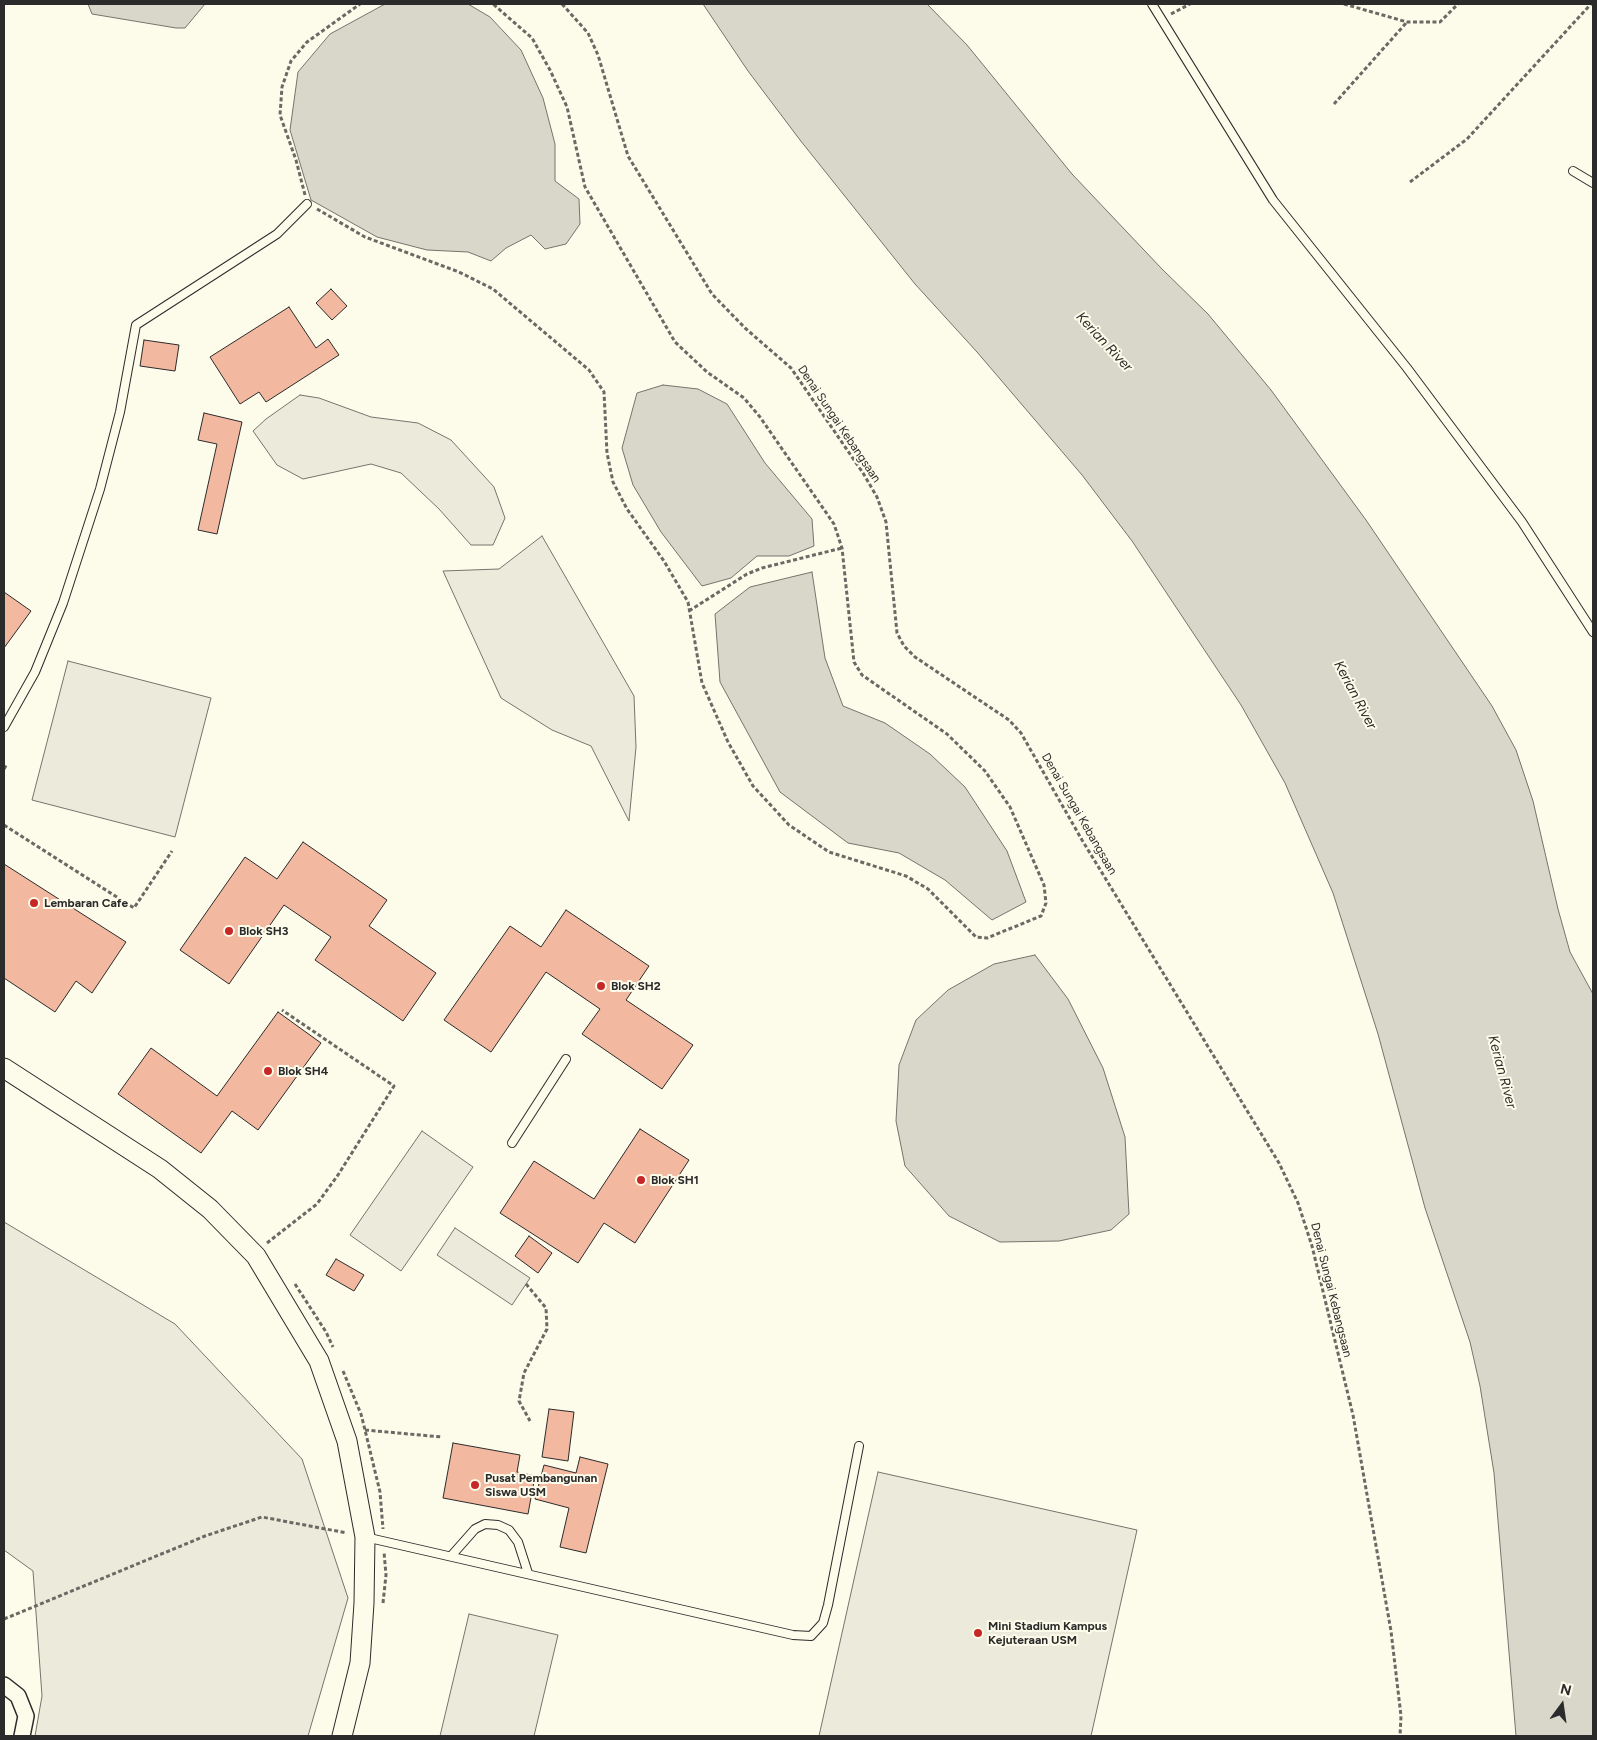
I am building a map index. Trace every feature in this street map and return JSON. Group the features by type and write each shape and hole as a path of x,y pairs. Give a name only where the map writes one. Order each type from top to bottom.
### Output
{"street":[{"path":"4,1068 160,1169 210,1209 256,1256 319,1361 347,1441 365,1537 364,1603 360,1663 342,1736"},
{"path":"4,1685 18,1696 26,1716 22,1736"}],"lane":[{"path":"1152,4 1273,200 1407,368 1522,522 1593,632"},
{"path":"1573,171 1593,183"},
{"path":"4,727 35,672 66,593 100,489 120,412 136,325 277,234 307,204"},
{"path":"512,1143 566,1059"},
{"path":"365,1537 452,1555 793,1635 811,1636 823,1623 828,1605 860,1446"},
{"path":"452,1555 475,1529 485,1524 498,1525 509,1530 518,1542 528,1573"}],"path":[{"path":"360,4 308,42 291,61 282,87 280,115 296,160 307,204 365,237 459,272 493,289 589,370 604,392 607,453 612,482 626,509 669,570 688,602 702,682 728,742 753,786 789,825 829,852 906,876 928,889 976,936 987,938 1041,916 1046,903 1044,886 1010,807 984,771 947,734 862,675 854,662 842,548 834,524 760,417 744,398 707,372 675,342 585,187 567,107 550,70 532,38 492,4"},
{"name":"Denai Sungai Kebangsaan","path":"562,4 588,33 598,55 628,156 712,294 745,328 791,368 877,496 886,522 897,633 904,646 915,657 1008,720 1022,734 1082,840 1283,1171 1298,1203 1312,1246 1353,1415 1391,1631 1400,1716 1400,1736"},
{"path":"1162,20 1190,4"},
{"path":"1344,4 1407,22 1440,22 1458,4"},
{"path":"1410,182 1468,139 1591,4"},
{"path":"1334,104 1407,22"},
{"path":"689,611 747,574 762,568 842,548"},
{"path":"4,769 7,764"},
{"path":"4,825 134,908 172,851"},
{"path":"264,1245 317,1204 338,1175 394,1086 282,1010"},
{"path":"526,1284 546,1308 547,1329 524,1373 519,1401 530,1422"},
{"path":"365,1430 442,1438"},
{"path":"4,1619 205,1536 262,1517 365,1537"}],"shaded area":[{"path":"300,395 319,398 371,417 418,423 451,440 494,487 505,518 493,545 471,545 439,509 401,473 371,464 303,479 277,465 253,431 266,419"},
{"path":"542,536 634,696 636,747 629,821 591,746 552,730 501,698 443,571 499,569"},
{"path":"68,661 211,698 175,837 32,800"},
{"path":"422,1131 473,1167 401,1271 350,1235"},
{"path":"4,1222 175,1324 302,1459 348,1598 308,1736 35,1736 42,1696 33,1571 4,1550"},
{"path":"455,1228 530,1278 512,1305 437,1255"},
{"name":"Mini Stadium Kampus Kejuteraan USM","path":"878,1472 1137,1530 1091,1736 819,1736"},
{"path":"469,1614 558,1635 534,1736 440,1736"}],"water":[{"path":"88,4 205,4 185,28 176,28 92,14"},
{"path":"385,4 468,4 490,17 521,50 543,98 555,144 555,181 579,199 580,224 566,244 545,249 531,235 506,248 491,261 468,252 427,250 377,237 311,200 290,130 298,72 330,34"},
{"name":"Kerian River","path":"703,4 927,4 967,45 1072,174 1162,269 1208,314 1271,390 1366,520 1492,706 1516,750 1533,801 1570,952 1593,994 1593,1736 1516,1736 1494,1473 1480,1386 1470,1342 1425,1208 1378,1034 1333,893 1285,783 1241,705 1132,541 1082,475 977,352 915,284 800,140 748,71"},
{"path":"663,385 698,389 727,404 765,463 812,519 814,546 789,556 757,556 731,578 702,586 661,532 633,485 622,448 637,393"},
{"path":"812,572 825,658 843,706 885,723 930,754 965,787 1007,851 1026,902 992,920 945,880 899,853 848,843 780,792 720,682 715,614 750,587"},
{"path":"1035,955 1068,999 1103,1068 1125,1137 1129,1214 1111,1230 1059,1241 1000,1242 949,1216 905,1166 896,1121 899,1065 916,1020 948,990 994,964"}],"building":[{"path":"331,289 347,306 332,320 316,303"},
{"path":"289,307 316,348 328,339 339,355 266,402 259,392 240,404 210,357"},
{"path":"144,340 179,345 175,371 140,366"},
{"path":"204,413 242,422 217,534 198,530 217,444 198,440"},
{"path":"4,592 31,611 4,648"},
{"name":"Blok SH3","path":"303,842 387,900 369,926 436,973 403,1021 315,960 331,937 284,905 229,984 180,950 245,857 277,879"},
{"name":"Lembaran Cafe","path":"4,864 126,942 92,993 76,981 55,1012 4,978"},
{"name":"Blok SH2","path":"566,910 649,966 626,1000 693,1045 662,1089 582,1034 600,1009 546,972 491,1052 444,1020 510,926 541,947"},
{"name":"Blok SH4","path":"278,1012 321,1043 258,1130 232,1111 201,1153 118,1094 151,1048 217,1096"},
{"name":"Blok SH1","path":"640,1129 689,1160 635,1243 604,1223 578,1263 500,1213 534,1161 594,1199"},
{"path":"529,1236 552,1253 538,1273 515,1256"},
{"path":"336,1259 364,1275 354,1291 326,1275"},
{"path":"549,1409 574,1412 568,1461 542,1457"},
{"path":"453,1443 520,1455 517,1472 535,1476 528,1514 443,1498"},
{"path":"580,1457 608,1464 586,1553 560,1547 569,1508 535,1499 544,1465 576,1473"}],"place":[{"name":"Lembaran Cafe","path":"34,903"},
{"name":"Blok SH3","path":"229,931"},
{"name":"Blok SH2","path":"601,986"},
{"name":"Blok SH4","path":"268,1071"},
{"name":"Blok SH1","path":"641,1180"},
{"name":"Pusat Pembangunan Siswa USM","path":"475,1485"},
{"name":"Mini Stadium Kampus Kejuteraan USM","path":"978,1633"}]}
